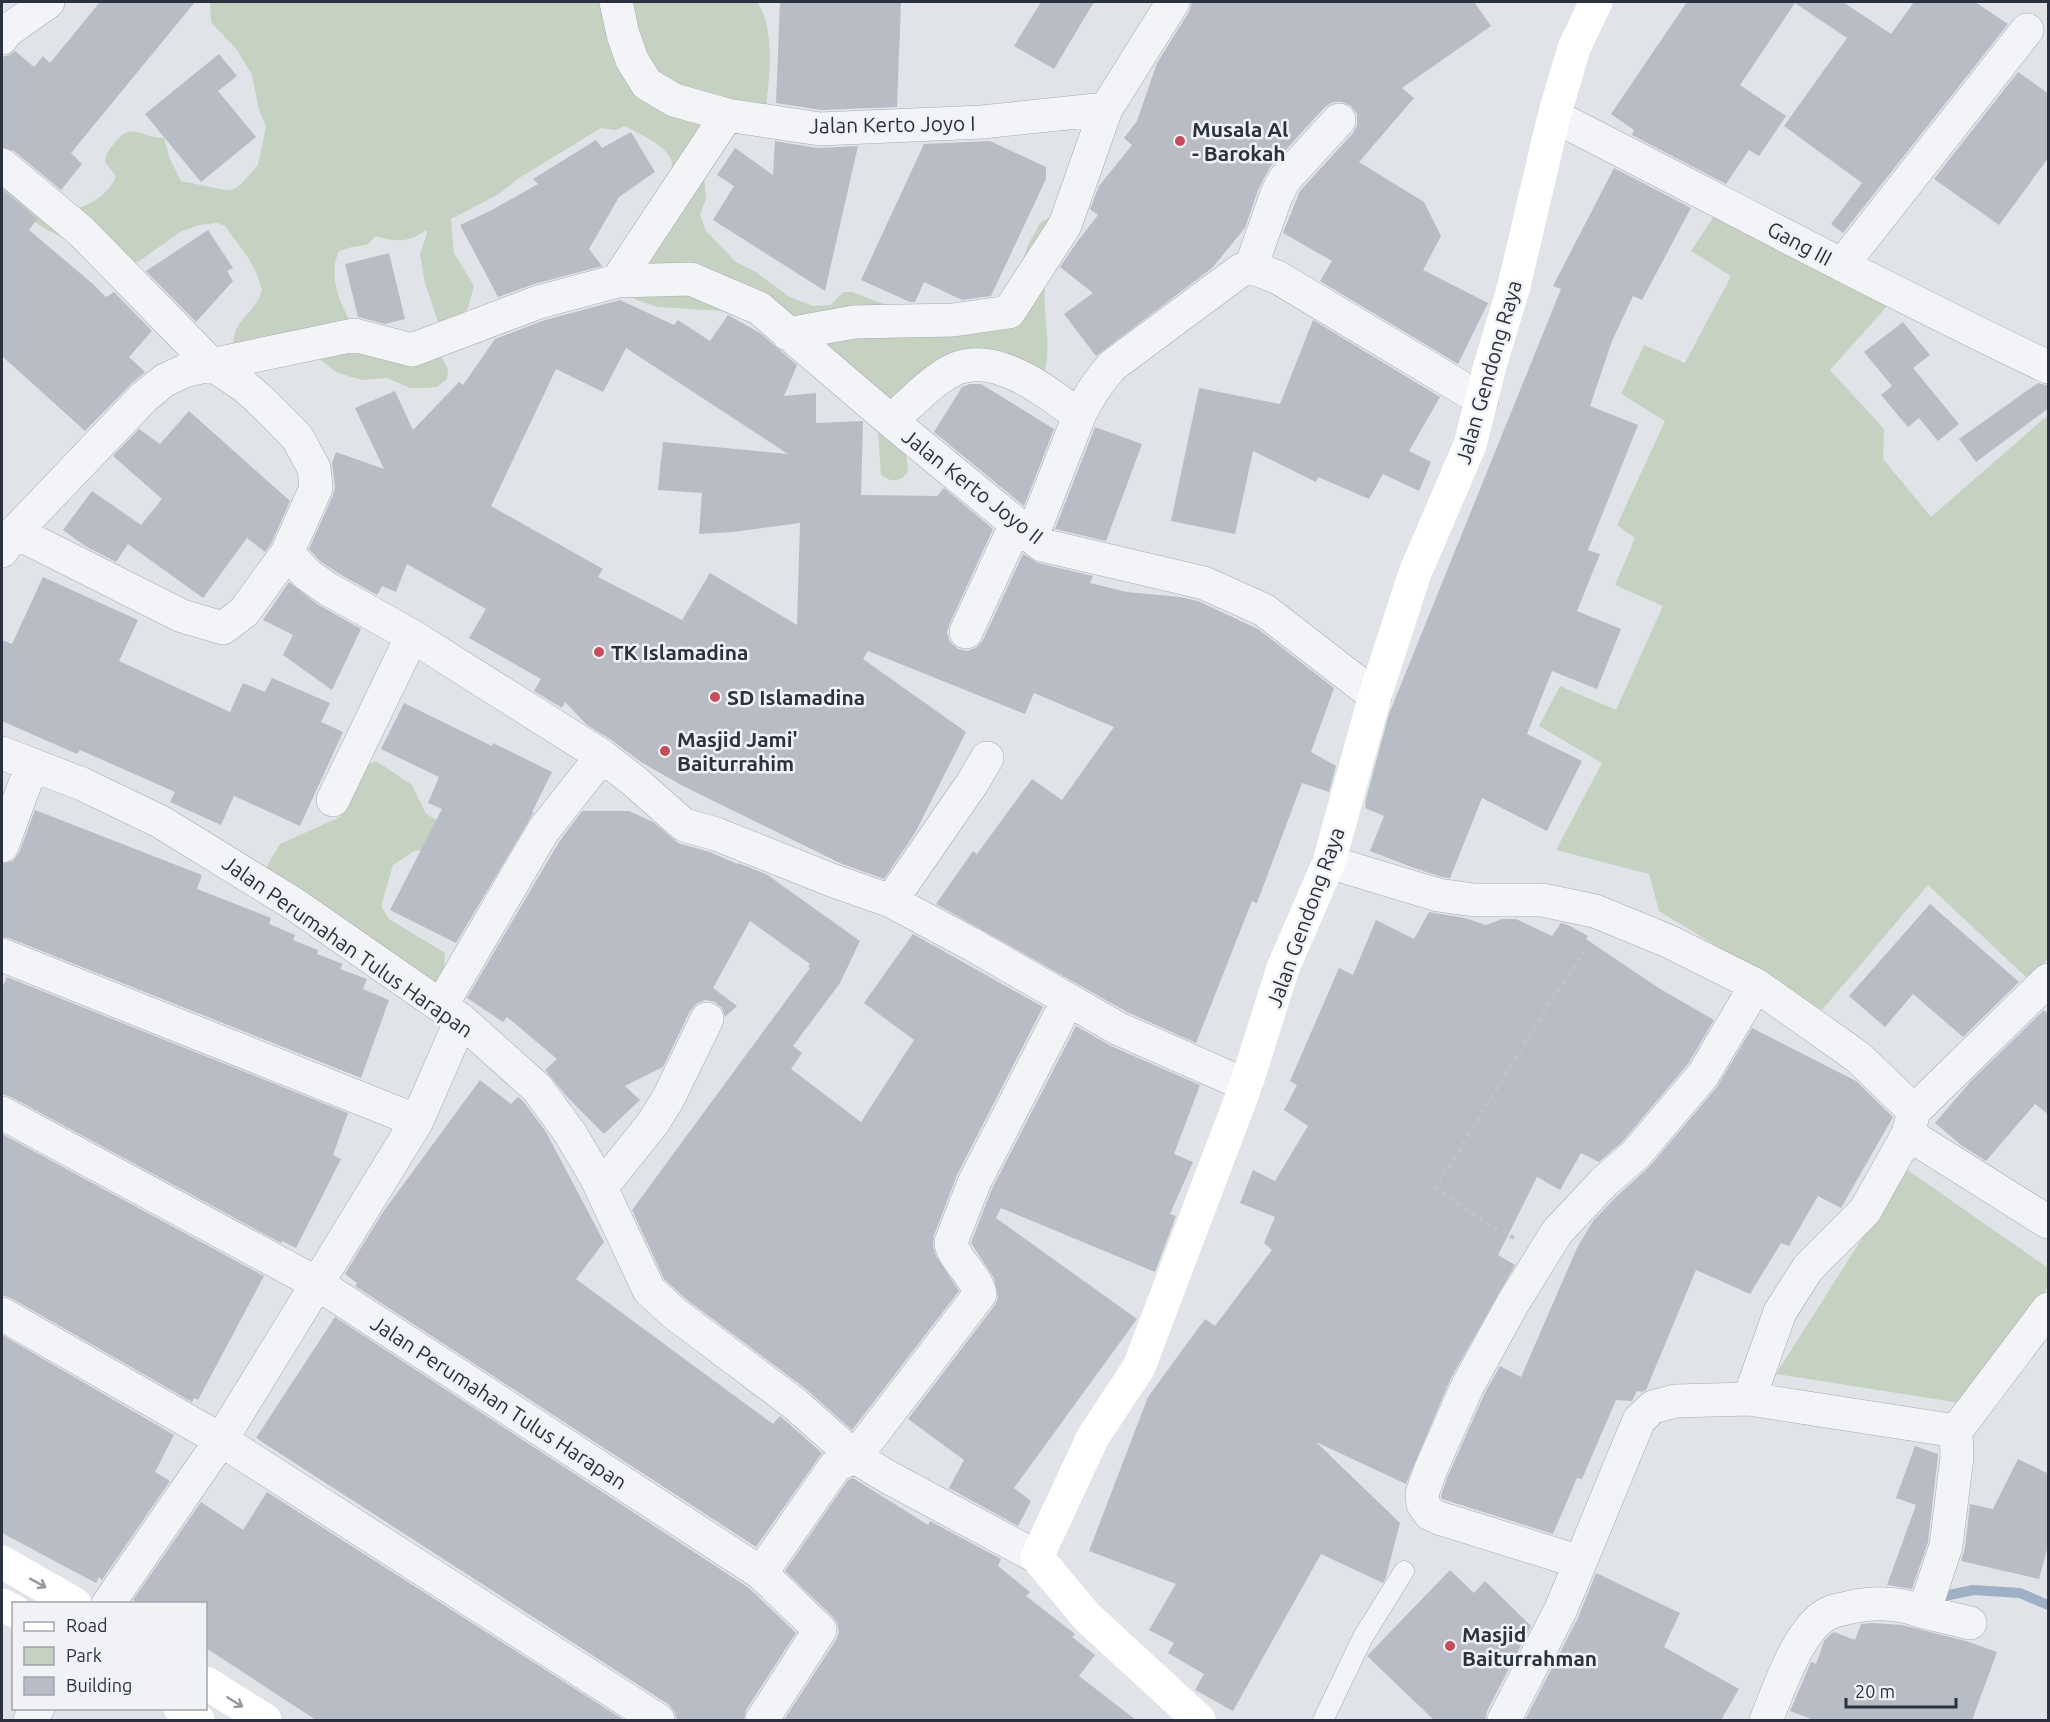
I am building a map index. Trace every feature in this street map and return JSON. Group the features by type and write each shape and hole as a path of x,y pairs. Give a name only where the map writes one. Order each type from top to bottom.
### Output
{"main road":[{"name":"Jalan Gendong Raya","path":"1037,1557 1093,1437 1139,1367 1246,1085 1283,968 1329,862 1375,696 1415,573 1470,445 1514,286 1554,116 1574,48 1596,2"},
{"path":"1037,1557 1087,1617 1199,1720"},
{"path":"2,1562 72,1602"},
{"path":"207,1684 265,1720"},
{"path":"183,1710 198,1720"}],"street":[{"path":"2,38 7,31 48,2"},
{"name":"Jalan Kerto Joyo I","path":"616,2 632,60 647,84 674,100 727,115 820,129 982,122 1106,109"},
{"path":"788,334 855,322 953,320 1009,312 1065,225 1106,109 1173,2"},
{"path":"1842,266 2027,30"},
{"path":"617,281 727,115"},
{"name":"Gang III","path":"1554,116 1755,218 1842,266 2049,367"},
{"path":"1251,267 1276,195 1284,180 1339,120"},
{"path":"2,165 82,232 211,363 243,385 297,437 314,468 316,488 288,553 244,612 223,628 182,616 8,541"},
{"path":"966,632 1024,530 1079,416 1102,377 1113,365 1241,270 1251,267 1277,277 1482,400"},
{"name":"Jalan Kerto Joyo II","path":"8,541 144,397 179,373 211,363 295,349 354,335 412,350 539,302 617,281 691,279 759,308 891,421 1042,545 1204,583 1264,609 1375,696"},
{"path":"891,421 933,383 952,371 971,364 991,366 1013,374 1047,392 1079,416"},
{"path":"288,553 308,575 328,589 412,636 602,756 684,825 716,834 891,901 1119,1029 1246,1085"},
{"path":"333,800 412,636"},
{"name":"Jalan Perumahan Tulus Harapan","path":"2,753 82,784 161,822 294,904 451,1013 537,1088 570,1133 601,1188 649,1290 674,1313 795,1404 855,1457 888,1478 1037,1557"},
{"path":"109,1602 221,1440 417,1121 451,1013 543,831 602,756"},
{"path":"891,901 987,758"},
{"path":"2,846 32,765"},
{"path":"1329,862 1438,895 1474,900 1542,900 1610,916 1668,940 1756,985 1858,1057 1911,1123 2049,1222"},
{"path":"2,955 417,1121"},
{"path":"1749,1399 1780,1312 1808,1268 1865,1211 1911,1123 2049,980"},
{"path":"1580,1562 1439,1518 1430,1514 1423,1504 1422,1494 1467,1387 1513,1304 1557,1232 1604,1182 1636,1155 1703,1075 1756,985"},
{"path":"761,1573 836,1465 855,1457 980,1294 968,1270 952,1249 951,1242 974,1183 1068,999"},
{"path":"601,1188 653,1123 707,1019"},
{"name":"Jalan Perumahan Tulus Harapan","path":"2,1113 318,1284 761,1573 820,1630 762,1720"},
{"path":"1927,1602 1946,1546 1957,1457 1956,1431 2049,1309"},
{"path":"2,1314 221,1440 658,1720"},
{"path":"1504,1720 1561,1609 1640,1420 1653,1407 1676,1401 1749,1399 1956,1431"},
{"path":"1766,1720 1790,1662 1810,1629 1828,1613 1865,1604 1927,1602 1970,1623"}],"lane":[{"path":"1323,1720 1363,1637 1404,1571"}],"path":[{"path":"1545,1252 1491,1226 1436,1188 1568,975 1610,916"}],"green space":[{"path":"210,2 757,2 763,12 769,38 770,66 766,105 731,110 704,173 706,199 700,214 706,231 736,262 754,271 790,297 813,306 831,305 843,292 852,292 892,307 985,316 1020,270 1028,245 1040,223 1050,217 1053,209 1045,283 1047,351 1043,377 986,377 929,393 905,437 908,472 899,479 885,478 881,475 878,432 739,312 657,307 634,299 623,286 672,172 672,164 664,150 625,126 616,130 601,128 519,178 499,194 451,219 454,253 474,286 468,308 451,324 439,325 425,283 420,254 427,234 426,230 414,237 402,240 375,236 369,244 339,251 335,261 335,283 346,314 357,333 437,349 448,369 447,379 437,387 410,388 387,378 363,380 351,377 336,372 317,357 234,351 236,331 254,307 262,290 249,259 225,226 217,223 199,225 182,231 139,261 122,268 88,258 67,240 42,227 2,197 2,168 79,208 90,203 106,192 113,182 116,176 105,162 106,156 116,141 128,132 139,132 164,138 170,159 181,181 225,190 234,189 241,184 258,165 266,126 259,110 252,75 237,50 211,22"},
{"path":"1718,210 1890,303 1830,370 1884,429 1883,459 1931,517 2048,415 2048,959 2027,978 1928,885 1822,1010 1659,911 1649,874 1556,850 1602,763 1539,726 1560,686 1616,710 1663,606 1615,585 1635,538 1617,525 1665,421 1621,394 1644,345 1685,363 1731,276 1691,251"},
{"path":"376,761 412,785 426,814 460,833 440,850 414,851 393,865 381,906 389,919 445,953 444,976 423,991 262,888 268,864 280,844 340,817 362,767"},
{"path":"1906,1169 2048,1268 2048,1287 1961,1403 1776,1374"}],"building":[{"path":"100,2 195,2 71,153 82,164 61,190 14,151 2,147 2,57 15,51 34,67 43,56 50,63"},
{"path":"780,2 901,2 897,107 821,110 776,103"},
{"path":"1041,2 1094,2 1054,69 1014,46"},
{"path":"1192,2 1474,2 1491,26 1402,88 1414,98 1359,162 1424,202 1441,236 1423,270 1488,303 1458,364 1320,281 1332,261 1283,233 1300,191 1353,133 1357,125 1357,114 1351,106 1342,102 1333,102 1325,107 1270,167 1258,190 1245,228 1212,268 1096,356 1064,314 1093,293 1060,267 1098,215 1090,209 1099,186 1132,145 1124,138 1137,121 1157,63 1189,12"},
{"path":"1687,2 1843,2 1891,34 1914,2 1975,2 2008,24 1843,233 1831,224 1862,183 1784,126 1847,38 1795,3 1740,85 1786,116 1759,156 1749,150 1726,184 1632,135 1634,130 1611,114"},
{"path":"219,54 237,76 218,91 256,137 201,182 145,114"},
{"path":"2018,72 2049,94 2049,157 1999,225 1934,179"},
{"path":"631,132 655,172 619,197 589,249 602,266 534,284 498,297 460,225 538,184 533,179 596,140 602,148"},
{"path":"775,141 817,148 858,146 825,291 713,220 734,186 717,175 735,148 773,175"},
{"path":"990,141 1046,167 1046,179 991,296 962,300 924,282 915,302 910,302 861,280 924,144"},
{"path":"1614,168 1691,208 1642,300 1633,296 1612,341 1590,406 1638,425 1588,550 1600,554 1577,611 1621,629 1597,689 1552,671 1527,734 1582,761 1547,831 1482,798 1450,878 1442,877 1370,851 1384,816 1365,808 1365,803 1389,714 1561,289 1553,286"},
{"path":"2,189 37,219 29,230 106,297 114,292 152,331 129,357 145,372 85,431 2,356"},
{"path":"208,230 233,268 227,271 233,281 196,322 146,271"},
{"path":"389,253 405,319 385,324 358,317 345,264"},
{"path":"620,300 674,325 678,320 710,341 728,315 760,333 797,365 784,396 816,393 816,423 863,421 861,495 937,496 944,488 993,529 949,625 947,633 950,642 958,649 968,651 977,647 983,640 1023,554 1038,563 1093,576 1090,583 1127,592 1198,601 1258,629 1334,688 1311,752 1336,766 1329,792 1302,783 1257,903 1252,901 1196,1043 1127,1012 936,904 973,851 977,854 1032,779 1062,800 1114,727 1034,693 1025,714 868,651 863,659 966,732 915,833 884,879 842,864 683,786 641,762 587,725 565,702 562,708 534,691 541,679 469,638 486,609 407,564 396,592 382,586 377,595 320,561 309,549 333,495 335,486 332,463 336,452 384,469 355,408 395,391 413,430 459,382 463,385 495,339 545,320","holes":["626,348 788,454 663,442 658,490 702,493 699,534 800,523 797,625 710,573 682,620 598,577 603,569 491,506 556,369 603,392"]},
{"path":"1313,320 1440,397 1409,451 1431,462 1419,491 1383,474 1369,499 1318,477 1316,482 1253,451 1235,534 1171,521 1199,388 1280,404"},
{"path":"1903,322 1930,355 1913,368 1959,424 1938,441 1919,418 1908,427 1881,395 1892,386 1864,352"},
{"path":"2038,383 2049,386 2049,408 1976,462 1959,439"},
{"path":"981,384 1054,429 1024,506 934,432 962,387"},
{"path":"189,411 290,501 271,544 265,552 247,538 203,598 128,544 116,562 85,546 63,530 92,491 141,525 162,499 113,456 139,429 160,444"},
{"path":"1095,427 1142,444 1106,541 1055,529"},
{"path":"43,577 138,620 119,661 230,712 243,683 265,692 272,678 330,703 321,722 343,732 300,826 234,796 221,825 170,802 175,792 80,750 77,754 2,721 2,640 12,644"},
{"path":"289,582 317,604 361,629 332,690 283,655 293,635 263,620"},
{"path":"404,703 552,772 532,812 534,812 456,943 390,910 442,809 428,803 439,777 381,749"},
{"path":"35,810 202,875 197,889 271,918 269,924 295,935 293,940 318,950 317,954 343,964 340,969 367,979 363,989 389,1000 361,1078 2,937 2,864 13,861 19,853"},
{"path":"582,811 629,811 653,822 678,843 710,852 766,874 860,941 840,983 793,1046 802,1053 791,1069 861,1122 914,1040 864,1003 913,934 1043,1007 957,1175 934,1235 933,1246 936,1256 959,1291 852,1430 806,1389 686,1299 664,1279 632,1210 810,968 808,966 810,964 750,921 713,988 737,1006 725,1017 722,1008 715,1002 705,1000 696,1004 690,1011 663,1067 625,1086 640,1100 604,1134 568,1098 545,1070 557,1059 507,1017 503,1022 467,998 559,842"},
{"path":"1930,904 2019,982 1963,1037 1913,994 1885,1027 1849,996"},
{"path":"1429,912 1465,918 1486,925 1502,919 1516,919 1552,936 1561,923 1568,925 1588,936 1586,939 1657,987 1714,1020 1688,1064 1623,1141 1599,1162 1581,1153 1560,1190 1537,1177 1498,1255 1515,1265 1451,1378 1406,1484 1316,1442 1400,1523 1386,1577 1383,1583 1321,1554 1233,1711 1195,1690 1204,1674 1168,1653 1174,1643 1149,1630 1176,1584 1089,1551 1148,1397 1205,1319 1215,1326 1272,1250 1264,1243 1275,1217 1240,1203 1253,1170 1275,1181 1308,1126 1284,1110 1297,1085 1290,1081 1339,968 1353,975 1376,920 1414,939"},
{"path":"7,977 348,1113 333,1155 341,1159 296,1248 282,1241 281,1243 2,1094 2,988"},
{"path":"2044,1010 2049,1015 2049,1115 2035,1104 1986,1161 1961,1145 1935,1123 1971,1081"},
{"path":"1076,1026 1111,1046 1200,1085 1174,1154 1193,1162 1170,1214 1176,1216 1155,1272 1001,1208 996,1218 1137,1319 1014,1488 1031,1501 1018,1526 949,1488 964,1460 908,1419 998,1298 994,1278 971,1243 991,1191"},
{"path":"1752,1028 1856,1081 1893,1117 1841,1208 1818,1196 1789,1246 1781,1243 1750,1294 1696,1270 1646,1390 1637,1391 1632,1401 1616,1400 1582,1479 1577,1478 1553,1534 1442,1499 1447,1478 1484,1395 1500,1366 1521,1377 1577,1248 1593,1221 1650,1166 1717,1087"},
{"path":"480,1080 511,1104 518,1097 523,1101 546,1132 604,1242 576,1279 773,1424 780,1416 822,1453 756,1547 355,1286 357,1283 345,1274 383,1212"},
{"path":"2,1134 264,1276 198,1400 194,1398 192,1402 11,1298 2,1295"},
{"path":"335,1317 749,1588 796,1633 746,1710 744,1720 677,1720 668,1704 256,1438"},
{"path":"2,1335 174,1435 155,1472 170,1481 102,1580 99,1577 96,1583 2,1533"},
{"path":"1915,1446 1938,1454 1938,1456 1928,1542 1912,1589 1887,1585 1916,1505 1896,1498"},
{"path":"2018,1459 2049,1474 2049,1542 2039,1579 1961,1561 1965,1548 1970,1504 1993,1509"},
{"path":"853,1478 928,1525 930,1521 1001,1559 998,1566 1030,1592 1026,1596 1075,1634 1072,1637 1095,1655 1079,1676 1136,1720 784,1720 839,1632 833,1617 785,1571 848,1480"},
{"path":"267,1492 624,1720 316,1720 207,1649 207,1602 136,1602 133,1600 201,1502 243,1530"},
{"name":"Masjid Baiturrahman","path":"1450,1570 1474,1593 1485,1581 1531,1626 1487,1711 1485,1720 1434,1720 1367,1656"},
{"path":"1596,1573 1680,1613 1664,1647 1739,1689 1721,1720 1525,1720 1578,1618"},
{"path":"1861,1624 1902,1625 1966,1641 1997,1652 1972,1720 1814,1720 1790,1711 1811,1662 1816,1664 1824,1641 1834,1632 1855,1640"}],"waterway":[{"path":"1935,1598 1973,1590 2020,1593 2048,1605"}],"place":[{"name":"Musala Al - Barokah","path":"1180,141"},
{"name":"TK Islamadina","path":"599,652"},
{"name":"SD Islamadina","path":"715,697"},
{"name":"Masjid Jami' Baiturrahim","path":"665,751"},
{"name":"Masjid Baiturrahman","path":"1450,1646"}]}
